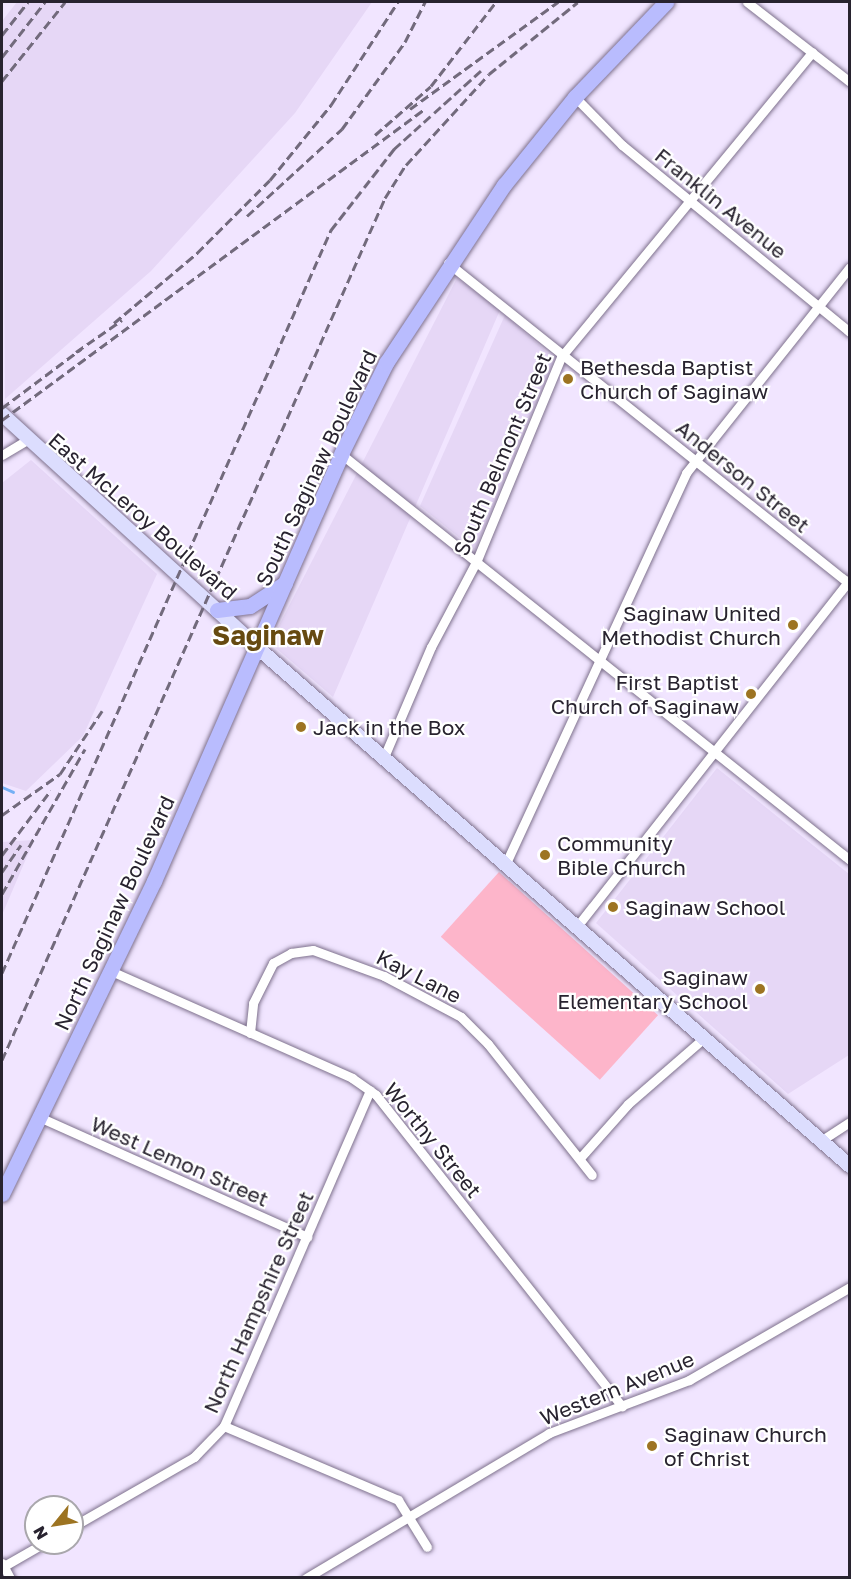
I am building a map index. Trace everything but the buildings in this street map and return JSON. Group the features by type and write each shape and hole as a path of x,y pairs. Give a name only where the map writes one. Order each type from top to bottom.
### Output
{"main road":[{"name":"South Saginaw Boulevard","path":"258,648 341,454 390,356 448,263 575,97 666,2"},
{"name":"East McLeroy Boulevard","path":"2,414 25,441 258,648 578,925 849,1166"},
{"path":"217,610 250,606 285,583"},
{"name":"North Saginaw Boulevard","path":"2,1194 111,971 258,648"}],"street":[{"path":"747,2 849,82"},
{"name":"South Belmont Street","path":"384,757 431,647 477,561 561,357 692,204 812,52"},
{"name":"Franklin Avenue","path":"575,97 692,204 849,332"},
{"name":"Anderson Street","path":"448,263 561,357 695,458 848,580"},
{"path":"506,863 603,661 695,458 849,267"},
{"path":"2,455 25,441"},
{"path":"341,454 603,661 849,860"},
{"path":"578,925 716,753 848,580"},
{"name":"Kay Lane","path":"250,1033 253,1003 273,963 302,950 337,957 461,1017 592,1175"},
{"name":"Worthy Street","path":"111,971 370,1090 622,1407"},
{"path":"580,1158 628,1104 705,1037"},
{"name":"North Hampshire Street","path":"84,1520 194,1457 224,1426 370,1090"},
{"name":"West Lemon Street","path":"39,1118 307,1237"},
{"path":"822,1140 849,1122"},
{"name":"Western Avenue","path":"306,1578 549,1433 689,1380 849,1287"},
{"path":"224,1426 384,1493 410,1516 427,1547"},
{"path":"10,1578 3,1565 24,1554"}],"shaded area":[{"path":"17,2 372,2 295,113 151,271 5,399 2,21"},
{"path":"457,278 500,310 333,697 270,643"},
{"path":"505,315 555,359 475,550 420,506"},
{"path":"31,460 157,574 83,736 26,791 2,783 2,483"},
{"name":"Saginaw Elementary School","path":"717,768 849,874 849,1055 788,1094 596,923"},
{"path":"34,840 2,915 2,842"},
{"path":"499,872 658,1015 600,1080 441,937"}],"waterway":[{"path":"2,787 13,792"}],"railway":[{"path":"2,35 28,2"},
{"path":"2,57 45,2"},
{"path":"2,81 65,2"},
{"path":"114,323 197,253 270,180 331,105 398,2"},
{"path":"247,216 342,129 405,42 425,2"},
{"path":"375,135 431,86 496,2"},
{"path":"410,109 558,2"},
{"path":"2,1060 385,198 406,165 489,74 578,2"},
{"path":"2,973 331,230 394,149 483,69"},
{"path":"2,420 426,108"},
{"path":"76,352 122,320"},
{"path":"2,408 81,349"},
{"path":"2,815 60,774 102,711"},
{"path":"2,894 85,749"},
{"path":"2,855 51,790"},
{"path":"2,872 21,845"}],"place":[{"name":"Bethesda Baptist Church of Saginaw","path":"568,379"},
{"name":"Saginaw United Methodist Church","path":"793,625"},
{"name":"First Baptist Church of Saginaw","path":"751,694"},
{"name":"Jack in the Box","path":"301,727"},
{"name":"Community Bible Church","path":"545,855"},
{"name":"Saginaw School","path":"613,907"},
{"name":"Saginaw Elementary School","path":"760,989"},
{"name":"Saginaw Church of Christ","path":"652,1446"}],"district":[{"name":"Saginaw","path":"268,636"}]}
